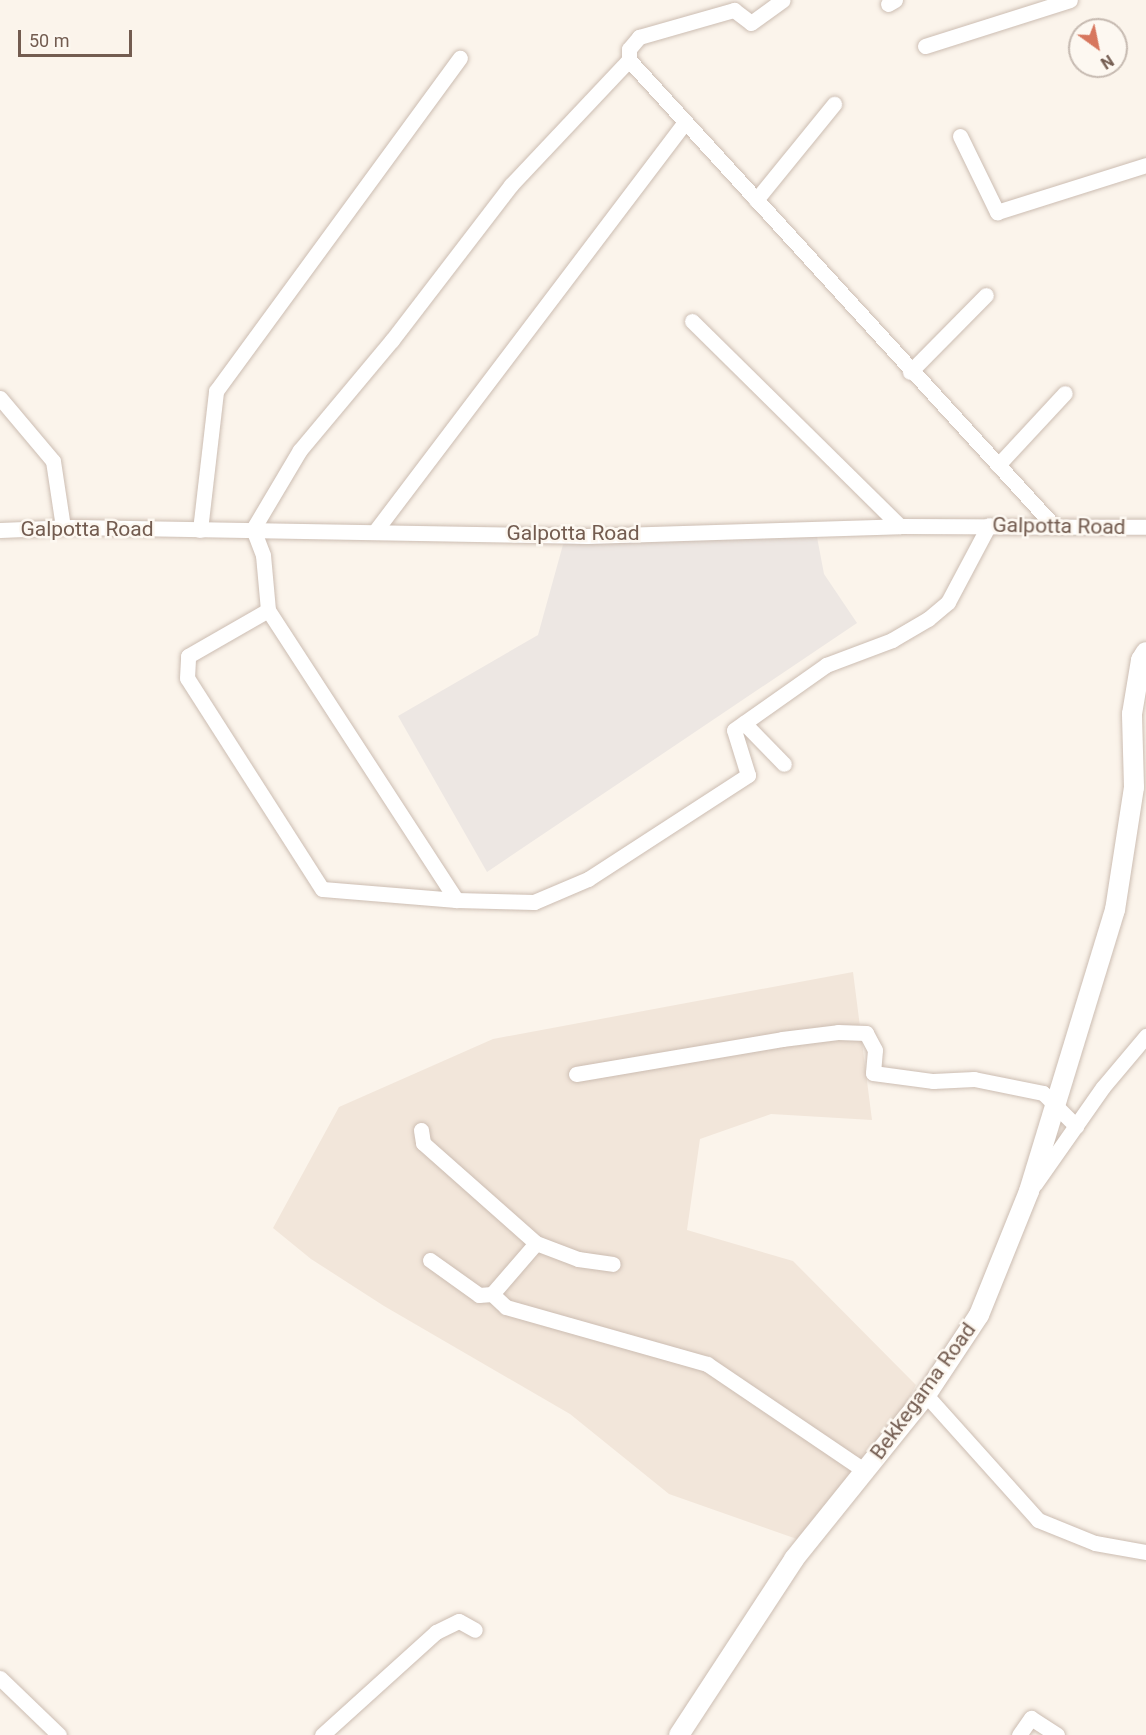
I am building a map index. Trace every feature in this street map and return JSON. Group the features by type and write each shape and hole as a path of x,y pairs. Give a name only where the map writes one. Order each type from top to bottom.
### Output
{"street":[{"path":"783,0 752,23 731,5 639,37 629,49 629,60 910,372 1053,525"},
{"path":"925,46 1070,0"},
{"path":"200,530 216,391 460,58"},
{"path":"456,900 268,610 263,555 253,529 300,450 392,340 511,185 629,60"},
{"path":"756,200 834,104"},
{"path":"376,530 685,122"},
{"path":"960,136 997,212 1146,165"},
{"path":"910,372 986,295"},
{"path":"692,321 900,526"},
{"path":"998,465 1065,393"},
{"path":"0,398 53,461 63,527"},
{"path":"268,610 188,656 187,678 322,889 456,900 534,902 588,879 748,775 734,730 826,665 892,640 928,619 948,602 989,525"},
{"name":"Galpotta Road","path":"0,530 63,527 376,530 587,536 900,526 1146,527"},
{"path":"1029,1191 1115,910 1134,787 1132,714 1141,660 1146,652"},
{"path":"744,723 784,764"},
{"path":"576,1074 838,1032 866,1033 875,1050 873,1073 933,1081 974,1079 1043,1093 1076,1126"},
{"name":"Bekkegama Road","path":"678,1735 794,1559 926,1395 979,1315 1029,1191 1146,1036"},
{"path":"421,1130 423,1143 536,1243 578,1259 612,1264"},
{"path":"429,1260 479,1295 492,1294 536,1243"},
{"path":"492,1294 506,1307 707,1364 865,1471"},
{"path":"926,1395 1038,1520 1095,1543 1146,1552"},
{"path":"322,1735 436,1632 459,1621 475,1630"},
{"path":"0,1678 59,1735"},
{"path":"1019,1735 1031,1718 1057,1735"}],"shaded area":[{"path":"817,537 824,574 857,623 487,872 398,716 538,635 564,541"},
{"path":"853,972 872,1120 771,1114 700,1139 687,1230 793,1261 916,1385 858,1490 811,1544 669,1494 570,1414 384,1306 311,1259 273,1228 339,1107 493,1039"}]}
